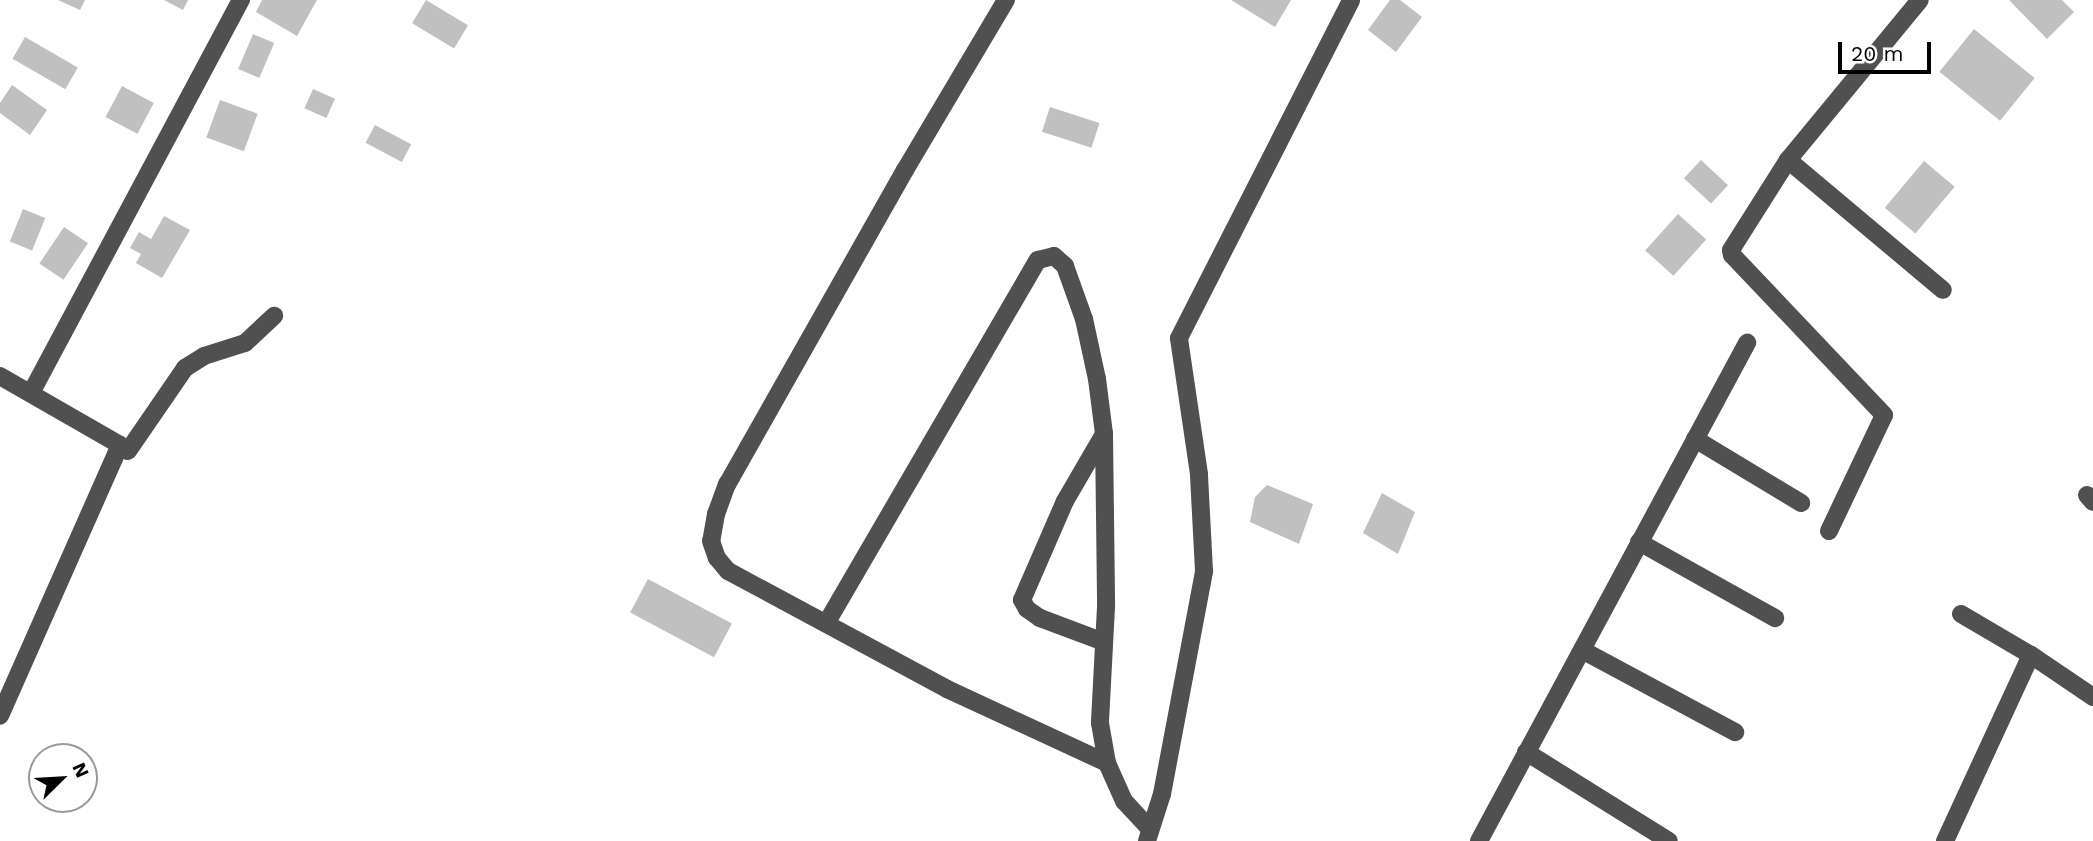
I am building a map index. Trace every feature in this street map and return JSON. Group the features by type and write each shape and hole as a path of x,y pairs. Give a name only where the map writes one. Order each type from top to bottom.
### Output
{"street":[{"path":"32,393 242,0"},
{"path":"1006,0 898,182 727,484 716,514 711,541 716,558 728,571 947,689 1107,762"},
{"path":"1149,835 1162,794 1205,571 1199,474 1179,338 1351,0"},
{"path":"1829,531 1884,415 1732,255 1732,244 1788,160 1920,0"},
{"path":"1788,160 1942,290"},
{"path":"827,622 1038,260 1045,256 1054,256 1065,266 1084,319 1097,379 1104,434 1104,642 1100,723 1107,762 1124,801 1149,835"},
{"path":"128,451 186,369 204,356 245,343 274,316"},
{"path":"1479,841 1747,343"},
{"path":"0,376 120,445 0,716"},
{"path":"1104,434 1065,501 1022,600 1027,609 1040,618 1104,642"},
{"path":"1695,439 1801,503"},
{"path":"1639,542 1775,618"},
{"path":"1961,614 2031,654 2093,697"},
{"path":"1582,650 1735,732"},
{"path":"1945,841 2031,654"},
{"path":"1527,752 1669,841"}],"building":[{"path":"58,0 85,0 80,10"},
{"path":"164,0 188,0 183,10"},
{"path":"262,0 317,0 297,36 256,12"},
{"path":"426,0 468,25 454,48 412,23"},
{"path":"1231,0 1291,0 1275,27"},
{"path":"1390,0 1400,0 1422,17 1396,52 1368,30"},
{"path":"2009,0 2062,0 2074,12 2047,39"},
{"path":"1974,29 2035,78 2000,121 1939,72"},
{"path":"253,34 274,43 259,78 238,69"},
{"path":"25,37 78,68 65,89 12,59"},
{"path":"12,85 47,110 30,135 0,113 0,103"},
{"path":"122,86 154,103 137,134 106,117"},
{"path":"313,89 335,99 326,118 304,108"},
{"path":"220,100 258,114 244,151 206,138"},
{"path":"1050,107 1099,123 1091,148 1042,132"},
{"path":"375,125 411,144 402,162 366,143"},
{"path":"1701,160 1728,185 1711,204 1684,178"},
{"path":"1924,161 1955,187 1915,233 1885,208"},
{"path":"23,209 45,218 32,250 10,241"},
{"path":"1678,214 1706,239 1673,276 1645,250"},
{"path":"164,216 190,230 162,278 136,263 141,254 130,248 139,232 151,239"},
{"path":"64,227 88,243 63,280 39,263"},
{"path":"1267,485 1313,504 1299,544 1250,522 1255,497"},
{"path":"1382,493 1415,512 1398,554 1363,533"},
{"path":"648,579 732,624 714,657 630,613"}]}
